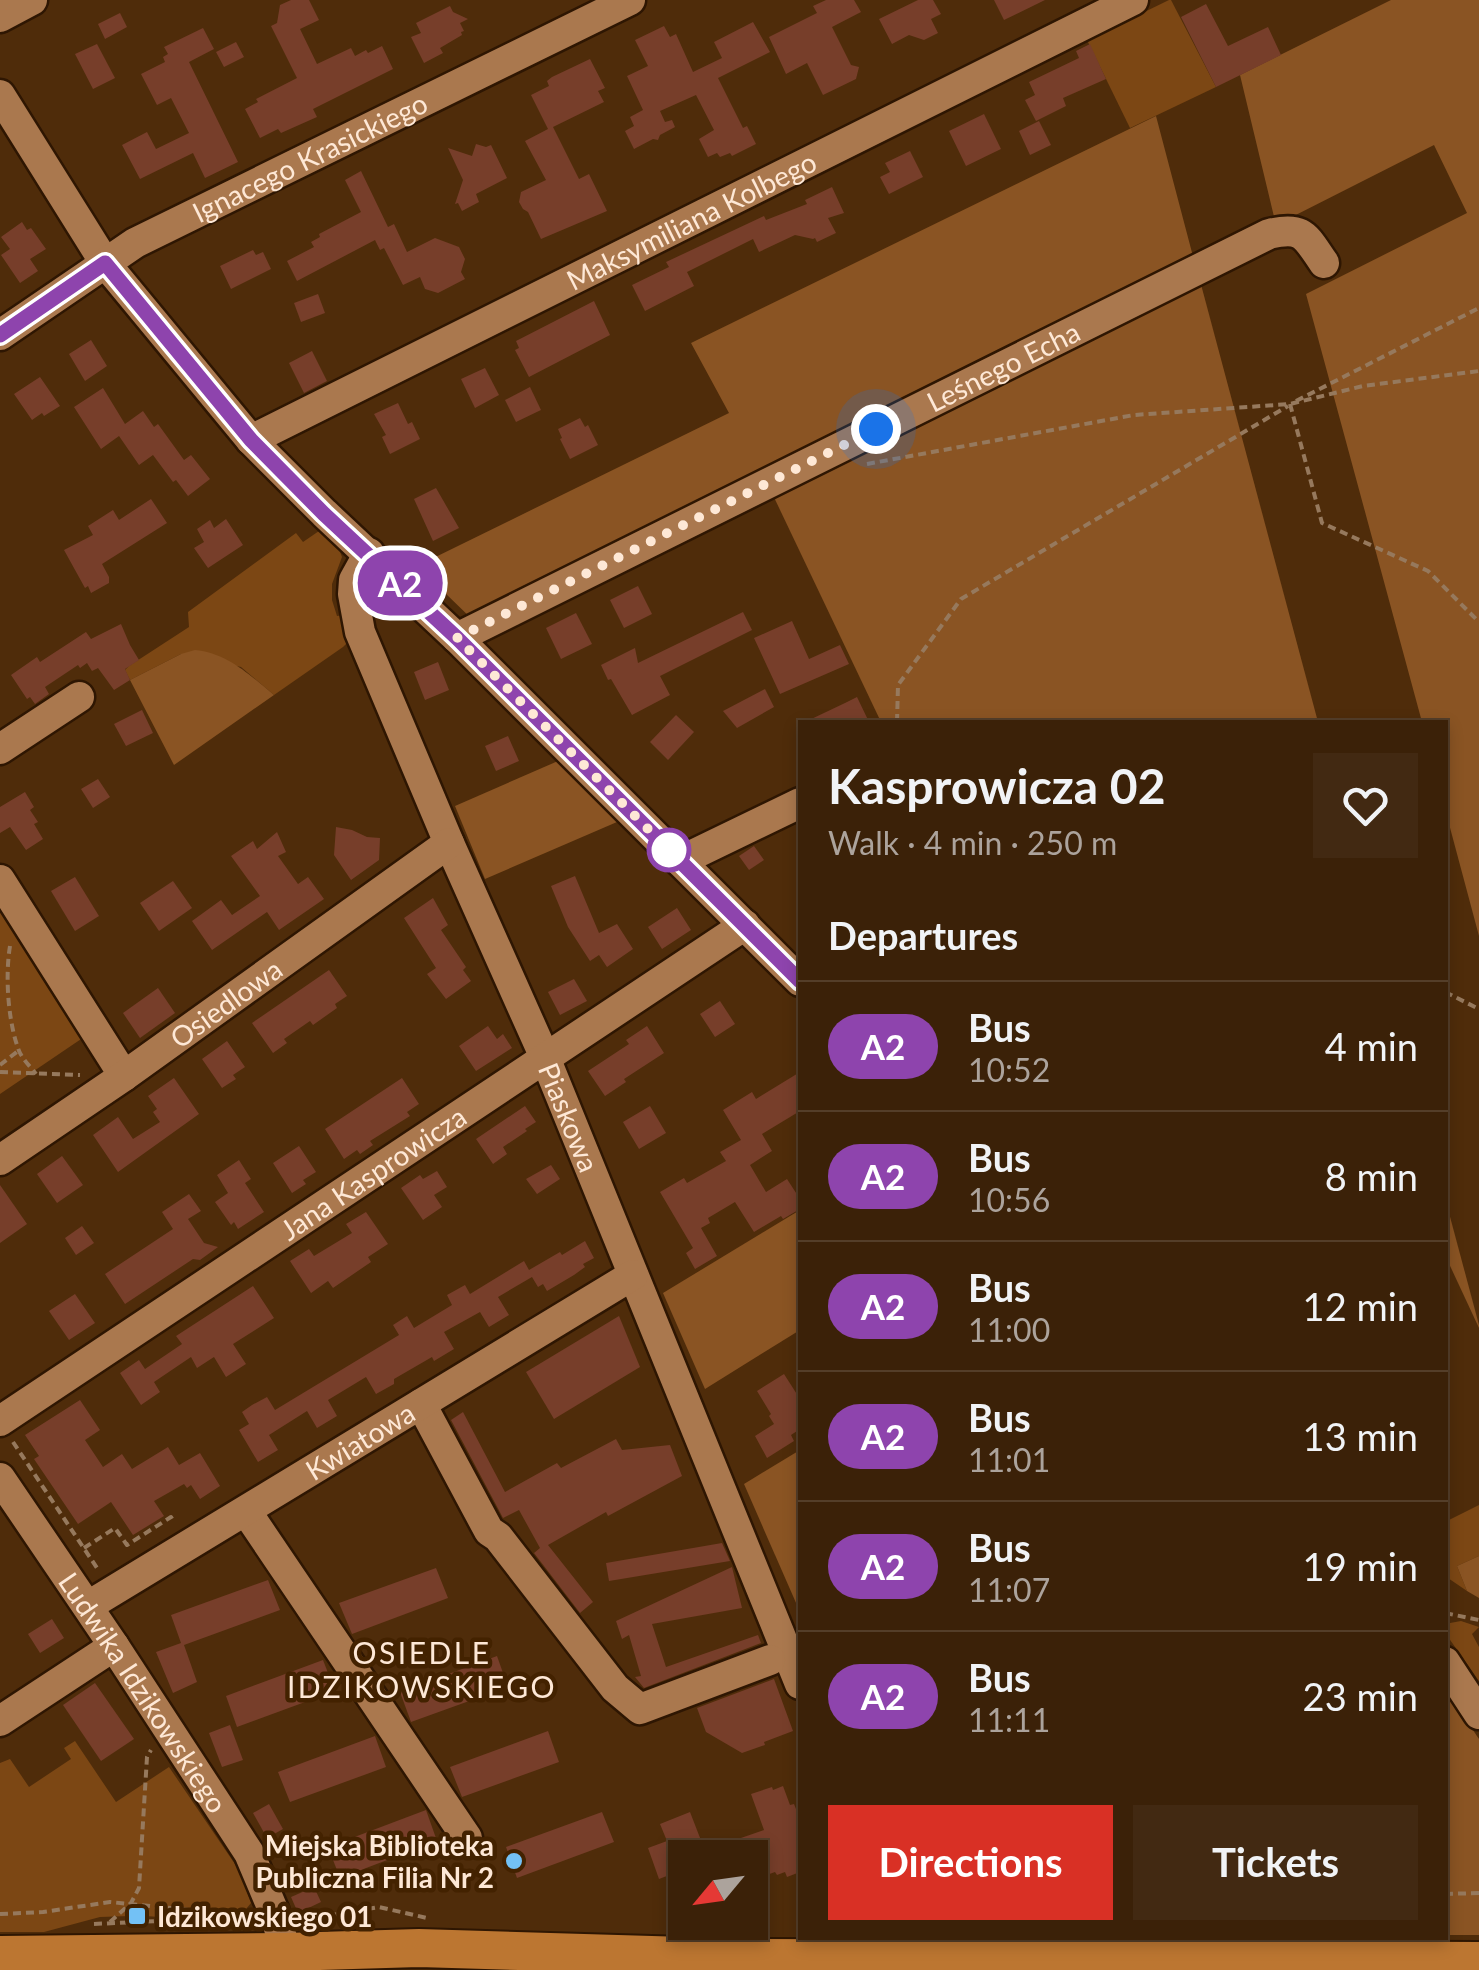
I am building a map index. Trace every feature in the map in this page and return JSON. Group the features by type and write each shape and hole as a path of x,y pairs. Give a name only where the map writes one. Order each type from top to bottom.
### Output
{"main road":[{"path":"0,1955 290,1961 418,1948 752,1958 1479,1961"}],"street":[{"path":"0,17 32,0"},
{"name":"Ignacego Krasickiego","path":"0,335 135,243 630,0"},
{"name":"Maksymiliana Kolbego","path":"251,440 1133,0"},
{"path":"0,95 105,263 251,440 457,638 798,979"},
{"name":"Leśnego Echa","path":"457,638 1269,234 1291,229 1298,232 1324,263"},
{"name":"Piaskowa","path":"369,553 354,580 360,632 546,1060 798,1679"},
{"path":"0,750 79,697"},
{"path":"680,861 798,803"},
{"name":"Osiedlowa","path":"0,1160 449,843"},
{"path":"0,880 124,1076"},
{"name":"Jana Kasprowicza","path":"0,1420 745,925"},
{"name":"Kwiatowa","path":"88,1606 633,1275"},
{"path":"421,1404 489,1531 498,1537 615,1688 640,1709 770,1660"},
{"name":"Ludwika Idzikowskiego","path":"0,1478 249,1853 290,1961"},
{"path":"246,1511 467,1838"},
{"path":"0,1721 114,1646"},
{"path":"1448,1667 1479,1714"}],"path":[{"path":"897,720 898,686 961,599 1290,404 1479,308"},
{"path":"860,465 1134,414 1290,404 1363,386 1479,371"},
{"path":"1290,404 1322,523 1428,571 1479,622"},
{"path":"10,942 10,1012 18,1052 36,1074"},
{"path":"1448,994 1479,1009"},
{"path":"0,1065 18,1052"},
{"path":"0,1072 124,1076"},
{"path":"1448,1614 1479,1620"},
{"path":"110,1922 132,1903 138,1888 147,1757 155,1740"},
{"path":"1448,1894 1479,1892"},
{"path":"0,1914 43,1912 90,1903 256,1912"}],"shaded area":[{"path":"1169,0 1216,87 1130,128 1087,40"},
{"path":"1391,0 1479,0 1479,936 1448,820 1448,720 1421,720 1306,294 1467,213 1434,145 1276,225 1240,75"},
{"path":"1156,116 1195,264 476,623 444,592 411,569 729,413 691,343"},
{"path":"1199,277 1317,720 880,720 771,491"},
{"path":"319,531 339,549 342,557 332,584 332,600 337,616 344,615 353,637 343,647 274,695 241,667 181,654 130,680 125,670 129,666 189,627 188,612 296,533 303,542"},
{"path":"195,650 228,660 274,695 174,765 130,680"},
{"path":"558,761 617,822 485,879 455,806"},
{"path":"0,892 90,1033 0,1094"},
{"path":"1448,1209 1479,1325 1448,1261"},
{"path":"798,1211 798,1331 705,1389 663,1293"},
{"path":"798,1451 798,1607 744,1484"},
{"path":"1479,1505 1479,1556 1457,1566 1467,1591 1448,1578 1448,1520"},
{"path":"1479,1556 1479,1598 1467,1591 1457,1566"},
{"path":"1461,1621 1479,1627 1472,1634 1479,1647 1479,1681 1448,1637 1450,1623"},
{"path":"1448,1693 1479,1739 1479,1935 1448,1935"},
{"path":"75,1741 116,1802 169,1767 239,1870 251,1903 246,1909 247,1923 131,1913 44,1932 0,1932 0,1763 10,1759 29,1787 71,1759 64,1748"}],"building":[{"path":"291,0 309,0 319,20 300,29 317,64 351,48 355,56 382,46 393,69 313,109 317,117 260,138 245,109 297,78 271,26 277,23 280,5"},
{"path":"826,0 854,0 861,12 832,27 851,65 859,67 856,79 823,95 807,63 786,74 769,37 817,13 813,6"},
{"path":"918,0 933,0 941,14 931,19 938,33 924,40 909,35 892,44 879,19"},
{"path":"994,0 1045,0 1004,20"},
{"path":"1206,4 1228,46 1268,27 1281,55 1216,87 1181,17"},
{"path":"450,6 453,12 468,19 460,23 464,31 440,48 443,53 424,63 411,37 421,33 416,23"},
{"path":"120,13 127,27 105,39 98,24"},
{"path":"753,22 770,52 718,78 743,128 747,126 756,144 732,156 730,153 720,157 717,153 708,157 699,139 714,130 696,95 660,111 665,122 672,120 675,127 658,140 634,149 625,131 634,126 630,117 643,110 627,76 648,66 635,40 664,26 670,37 676,34 693,72 722,58 714,42"},
{"path":"203,28 214,49 189,62 238,162 205,178 193,153 140,179 122,145 147,132 156,149 189,133 171,98 157,105 141,74 165,62 163,57 168,54 164,47"},
{"path":"236,42 244,57 224,67 216,52"},
{"path":"97,44 115,78 93,89 75,54"},
{"path":"1090,44 1106,79 1063,98 1066,106 1036,121 1025,100 1035,95 1029,82 1079,58 1076,51"},
{"path":"590,59 605,88 598,91 604,102 553,127 579,179 589,174 607,211 541,239 519,202 521,192 546,180 525,141 548,129 531,95 549,86 547,81 552,77"},
{"path":"984,114 1001,149 966,166 949,131"},
{"path":"1039,121 1051,145 1030,155 1019,131"},
{"path":"476,144 491,145 507,178 476,194 479,202 462,211 455,204 463,180 448,148 472,156"},
{"path":"910,151 923,177 889,194 880,177 890,172 885,163"},
{"path":"361,171 388,227 394,224 407,252 435,238 459,247 465,259 461,272 465,279 438,293 425,289 420,277 403,285 384,248 380,250 375,240 297,281 287,261 314,247 311,242 319,234 361,212 345,180"},
{"path":"832,187 844,213 828,218 836,233 817,242 815,238 795,235 759,252 753,239 687,272 694,286 645,311 632,285 669,267 666,262 764,216 766,220 807,204 805,200"},
{"path":"22,222 46,249 30,259 38,271 20,283 1,255 10,249 1,237"},
{"path":"253,250 256,255 263,252 271,269 231,289 220,266"},
{"path":"318,294 325,313 301,322 294,303"},
{"path":"594,301 610,335 529,377 515,350 519,348 516,341"},
{"path":"91,340 107,366 85,381 69,354"},
{"path":"312,351 327,381 304,393 289,363"},
{"path":"485,368 499,395 475,408 461,379"},
{"path":"40,377 60,406 32,420 14,394"},
{"path":"530,387 541,410 516,422 505,400"},
{"path":"103,388 125,424 143,411 154,427 158,424 184,460 191,455 210,479 188,496 153,455 139,465 119,436 101,449 74,407"},
{"path":"398,403 420,439 390,454 382,437 386,435 374,414"},
{"path":"580,418 598,445 570,459 558,429"},
{"path":"436,488 459,528 433,541 414,499"},
{"path":"151,499 167,523 102,564 109,583 91,593 64,550 93,535 88,526 113,510 119,520"},
{"path":"226,519 243,545 208,568 194,548 204,542 197,529 210,520 214,528"},
{"path":"638,586 652,614 624,628 610,600"},
{"path":"743,612 752,630 660,676 670,695 632,715 601,665 635,648 638,663"},
{"path":"576,613 592,644 561,659 546,628"},
{"path":"792,621 809,659 840,645 849,664 780,694 754,638"},
{"path":"121,624 139,660 125,669 130,680 114,690 98,668 92,671 87,663 45,687 49,694 35,704 11,675 37,657 40,662 86,632 91,639"},
{"path":"438,662 449,690 425,700 414,672"},
{"path":"765,689 774,707 737,728 723,711"},
{"path":"857,697 868,720 809,720"},
{"path":"142,710 153,733 126,746 114,724"},
{"path":"676,715 694,732 668,760 650,742"},
{"path":"508,736 519,761 496,771 485,746"},
{"path":"98,779 110,797 93,808 81,789"},
{"path":"25,792 34,807 30,810 38,822 34,824 43,839 26,850 10,827 0,833 0,807"},
{"path":"336,827 380,838 379,860 351,880 334,855"},
{"path":"277,832 286,852 278,856 298,884 308,877 324,899 279,930 267,912 212,950 192,921 221,900 232,915 260,896 231,856 253,841 257,849"},
{"path":"754,846 764,860 749,870 739,856"},
{"path":"575,876 599,933 617,924 633,949 607,967 599,955 590,961 568,927 551,886"},
{"path":"75,877 99,916 75,931 51,891"},
{"path":"173,881 192,908 159,931 140,903"},
{"path":"433,898 448,925 441,930 471,981 446,999 427,974 436,968 404,918"},
{"path":"677,908 691,930 662,949 648,927"},
{"path":"329,970 347,996 313,1025 310,1021 284,1039 287,1043 273,1053 252,1023"},
{"path":"574,979 587,1001 560,1015 548,992"},
{"path":"158,988 175,1013 140,1038 123,1013"},
{"path":"720,1001 735,1024 715,1037 700,1014"},
{"path":"488,1026 497,1039 503,1034 512,1048 476,1071 459,1046"},
{"path":"647,1026 664,1053 605,1096 588,1071 629,1044 626,1040"},
{"path":"227,1041 245,1067 222,1088 202,1059"},
{"path":"798,1073 798,1112 762,1134 772,1151 750,1165 766,1192 787,1179 798,1196 798,1210 754,1232 735,1202 708,1218 710,1223 701,1228 717,1256 695,1269 686,1253 693,1248 660,1192 684,1178 687,1183 726,1161 720,1152 741,1140 723,1110 752,1092 756,1099"},
{"path":"174,1078 199,1114 118,1172 93,1135 118,1117 133,1139 160,1122 148,1096"},
{"path":"402,1078 419,1104 407,1112 410,1116 370,1141 373,1145 344,1159 325,1129"},
{"path":"525,1106 536,1122 503,1147 507,1154 493,1164 476,1139"},
{"path":"650,1106 666,1133 639,1149 623,1122"},
{"path":"299,1146 316,1172 292,1193 273,1163"},
{"path":"62,1156 83,1185 57,1203 37,1174"},
{"path":"239,1160 251,1179 245,1183 264,1212 238,1229 215,1202 228,1193 217,1175"},
{"path":"551,1165 560,1179 537,1194 526,1179"},
{"path":"437,1171 447,1187 434,1195 442,1207 423,1220 401,1188 420,1175 423,1179"},
{"path":"0,1185 27,1224 0,1243"},
{"path":"189,1194 201,1211 188,1219 204,1243 218,1247 125,1304 105,1274 173,1229 162,1212"},
{"path":"366,1212 388,1244 368,1257 371,1262 333,1288 328,1281 311,1293 290,1261 309,1249 314,1256 352,1233 346,1224"},
{"path":"82,1226 94,1243 76,1255 65,1238"},
{"path":"585,1241 594,1258 574,1275 547,1291 543,1284 538,1287 532,1277 498,1297 509,1315 489,1327 480,1312 444,1332 454,1349 434,1361 432,1357 376,1394 366,1377 328,1400 337,1416 317,1428 307,1411 269,1435 278,1450 258,1462 239,1430 249,1424 242,1412 252,1405 267,1397 275,1410 399,1335 393,1325 407,1316 414,1328 452,1305 447,1295 465,1285 470,1294 524,1261 529,1270"},
{"path":"253,1286 274,1318 233,1344 246,1364 226,1377 214,1357 197,1368 191,1357 154,1382 160,1392 141,1405 120,1373 139,1360 145,1369 182,1344 176,1336"},
{"path":"75,1294 95,1323 69,1340 49,1311"},
{"path":"619,1316 640,1367 554,1419 526,1372"},
{"path":"784,1374 798,1396 798,1430 791,1435 794,1441 767,1458 755,1436 774,1424 757,1391"},
{"path":"80,1400 100,1430 85,1440 103,1467 122,1454 132,1469 168,1447 179,1465 200,1453 220,1486 200,1499 191,1485 187,1488 184,1484 154,1501 164,1516 133,1535 111,1502 78,1524 34,1459 39,1456 25,1435"},
{"path":"463,1412 505,1492 557,1463 561,1468 616,1439 622,1450 670,1445 682,1476 548,1545 593,1602 580,1613 534,1553 540,1548 519,1510 503,1518 451,1420"},
{"path":"722,1543 730,1561 609,1581 606,1563"},
{"path":"732,1567 742,1608 652,1624 666,1667 758,1635 761,1643 644,1688 635,1677 641,1676 629,1635 622,1639 616,1621"},
{"path":"436,1568 448,1598 352,1634 339,1603"},
{"path":"268,1580 280,1610 184,1645 197,1682 173,1693 156,1652 181,1643 171,1615"},
{"path":"52,1619 64,1638 40,1653 28,1634"},
{"path":"497,1656 508,1687 411,1722 400,1692"},
{"path":"323,1660 335,1691 237,1727 226,1696"},
{"path":"774,1679 793,1731 742,1753 706,1732 697,1708"},
{"path":"95,1683 134,1739 101,1761 63,1705"},
{"path":"230,1725 243,1760 222,1767 209,1733"},
{"path":"548,1731 559,1762 462,1797 450,1767"},
{"path":"375,1736 386,1767 290,1802 278,1772"},
{"path":"783,1786 798,1814 798,1873 787,1877 785,1872 768,1875 768,1840 735,1840 764,1830 751,1794 772,1787 773,1790"},
{"path":"269,1804 283,1829 267,1838 253,1813"},
{"path":"426,1810 437,1841 340,1878 328,1847"},
{"path":"602,1812 614,1842 517,1878 506,1847"},
{"path":"690,1812 701,1840 668,1840 668,1876 659,1879 648,1848 667,1841 660,1824"},
{"path":"314,1887 321,1902 298,1913 291,1897"}],"bus line":[{"name":"A2","path":"0,335 105,263 251,440 457,638 798,979"}],"place":[{"name":"Miejska Biblioteka Publiczna Filia Nr 2","path":"514,1861"},
{"name":"Idzikowskiego 01","path":"137,1916"}],"district":[{"name":"OSIEDLE IDZIKOWSKIEGO","path":"422,1669"}],"route":[{"path":"669,850 457,638 876,429"}]}
